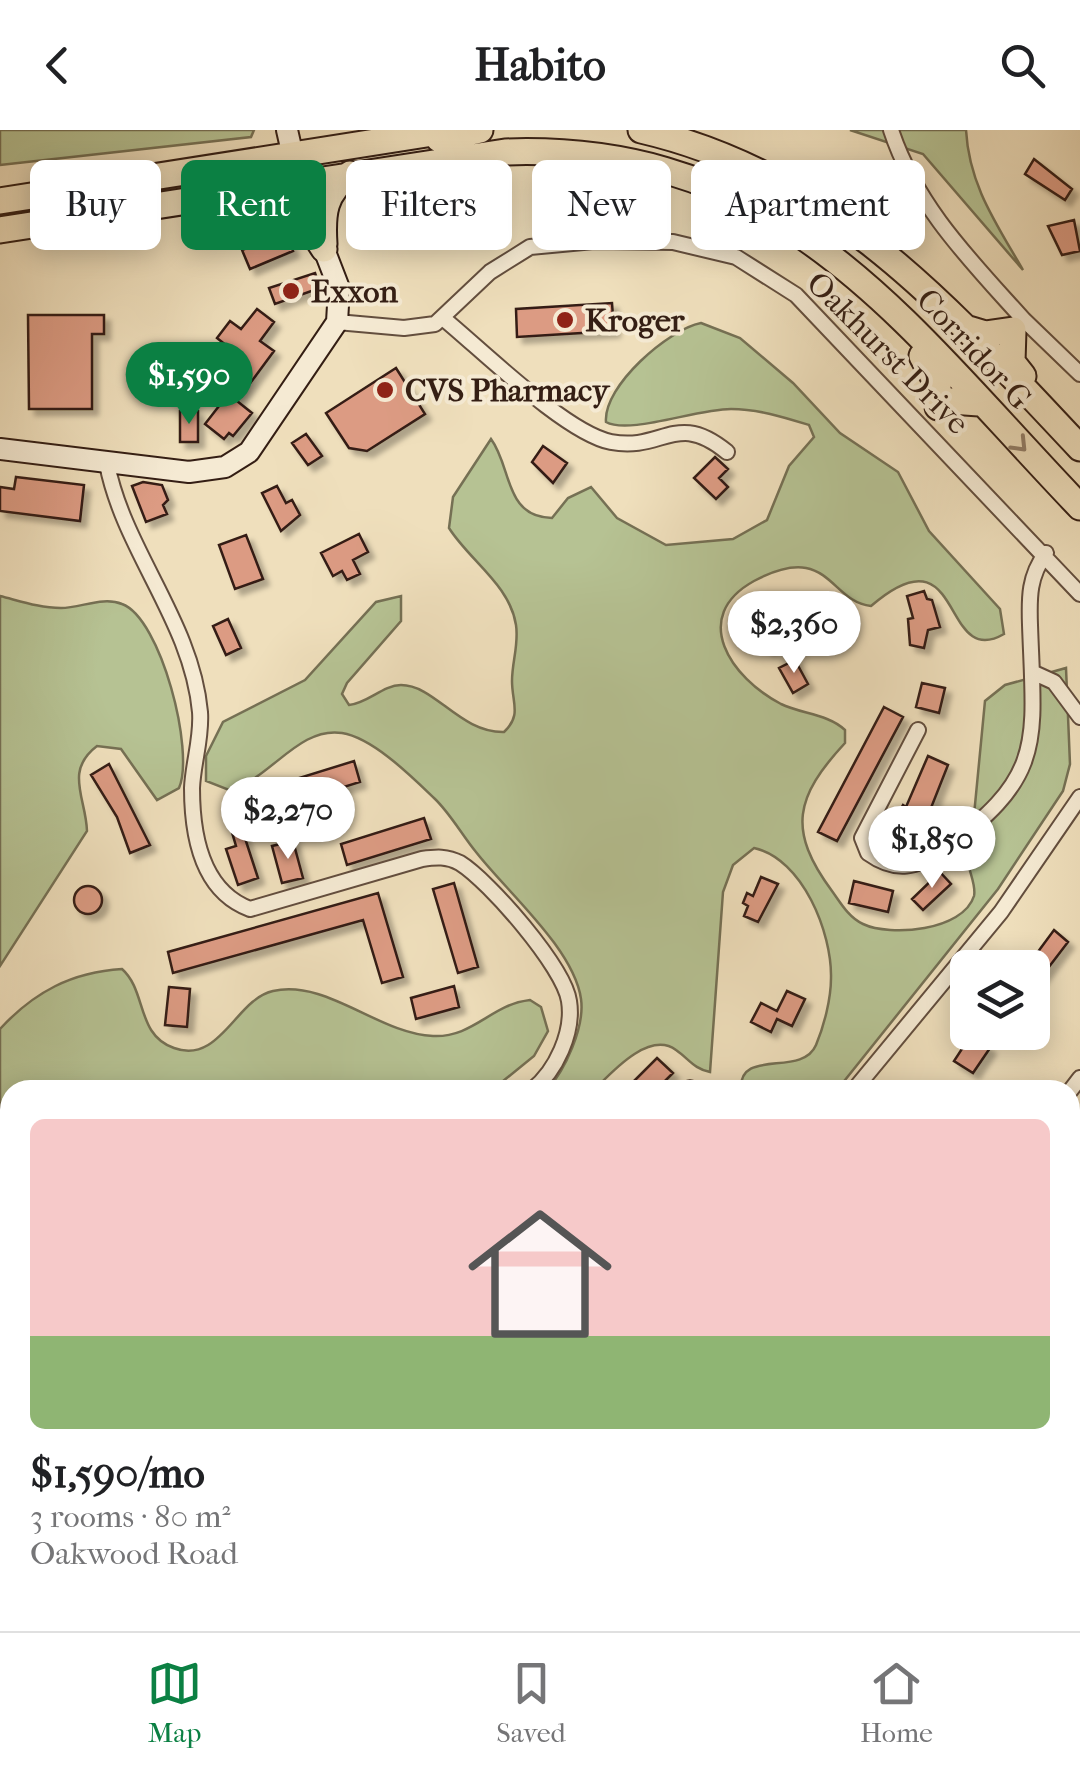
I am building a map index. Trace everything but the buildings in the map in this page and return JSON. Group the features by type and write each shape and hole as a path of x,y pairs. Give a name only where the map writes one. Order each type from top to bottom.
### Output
{"highway":[{"path":"240,160 264,144 272,130"},
{"path":"319,130 362,130"},
{"path":"241,160 289,141 452,130"},
{"path":"326,162 348,154 480,130"},
{"name":"Corridor G","path":"642,130 718,152 802,192 862,233 965,328 1080,448"},
{"path":"161,198 268,176 280,170 289,141"},
{"name":"Corridor G","path":"448,160 504,152 580,154 691,179"},
{"path":"0,201 181,171"},
{"path":"326,201 331,190 346,177"},
{"name":"Corridor G","path":"0,230 30,225"},
{"path":"819,250 931,366 938,385 930,415"},
{"name":"Corridor G","path":"823,250 879,297 1080,507"},
{"path":"965,328 985,334 1018,324 1012,362 1080,440"},
{"path":"930,415 952,401 979,402"},
{"path":"1047,473 1066,475 1080,490"}],"street":[{"path":"891,130 902,164 942,228 1018,324 1080,374"},
{"name":"Oakhurst Drive","path":"444,319 490,272 530,247 594,241 673,242 736,258 796,294 930,415 1080,594"},
{"path":"0,449 189,472 230,464 249,452 337,322 338,288 324,250"},
{"path":"337,322 404,328 427,327 444,319 577,428 612,442 690,430 708,436 727,452"},
{"path":"107,464 122,512 184,646 200,712 192,786 195,834 212,883 236,904 250,909 422,859 441,856 458,862 482,880 552,964 569,1000 566,1036 558,1060 541,1080"},
{"path":"918,730 862,838 868,853 900,868 922,864 986,819 1012,790 1029,754 1029,598 1033,571 1046,553"},
{"path":"1032,672 1054,682 1080,717"},
{"path":"862,1080 1001,912 1080,798"}],"green space":[{"path":"0,130 254,130 251,137 0,165"},
{"path":"850,130 966,130 978,186 1023,270 923,154"},
{"path":"701,323 740,338 793,383 840,433 898,472 929,531 1000,609 1004,634 984,640 969,634 938,589 922,581 901,585 871,606 852,600 823,576 800,567 779,570 754,581 734,596 724,612 724,646 747,679 781,704 831,721 845,730 845,743 807,797 803,832 818,869 853,918 875,928 907,930 941,924 967,908 974,896 969,867 985,701 1005,685 1066,668 1070,764 1063,791 998,889 845,1080 743,1080 749,1069 809,1055 822,1029 831,986 826,940 811,900 787,867 771,855 754,848 733,865 723,892 710,1072 676,1050 654,1045 631,1056 604,1080 554,1080 567,1060 580,1022 581,999 576,980 538,922 445,810 403,769 354,736 326,733 297,746 244,785 229,790 206,781 206,756 223,722 305,680 376,602 401,596 401,621 347,683 342,694 349,705 401,685 425,692 474,725 504,732 510,726 514,714 512,681 517,632 512,611 497,585 449,528 453,497 491,439 517,500 536,515 552,518 568,498 591,487 617,518 666,545 733,539 767,520 789,466 814,437 809,425 761,412 731,409 646,424 606,422 608,408 626,376 656,347"},
{"path":"0,596 53,608 115,602 136,614 150,634 171,688 183,770 179,788 157,800 121,749 97,746 87,755 81,765 79,786 87,831 0,966"},
{"path":"122,969 130,978 153,1033 174,1048 190,1051 216,1040 260,996 293,989 333,999 413,1033 433,1036 460,1032 504,1008 530,1000 541,1007 548,1031 534,1056 504,1080 0,1080 0,1029 26,1004 55,986"}],"place":[{"name":"Exxon","path":"291,291"},
{"name":"Kroger","path":"565,320"},
{"name":"CVS Pharmacy","path":"385,390"}]}
